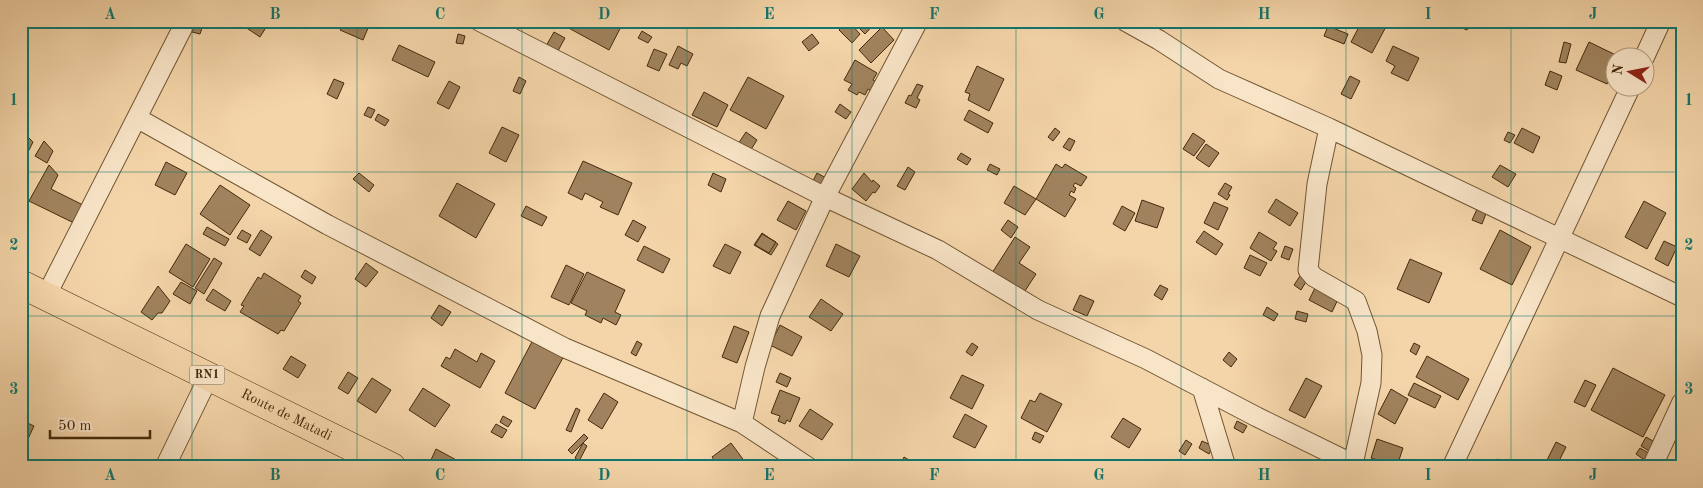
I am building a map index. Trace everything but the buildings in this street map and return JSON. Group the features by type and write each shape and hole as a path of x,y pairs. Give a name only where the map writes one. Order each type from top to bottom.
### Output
{"highway":[{"name":"Route de Matadi","path":"21,284 392,467"}],"street":[{"path":"46,296 186,21"},
{"path":"479,21 825,197 938,250 1038,310 1146,359 1356,465 1371,383 1372,355 1367,331 1356,301 1314,277 1308,270 1317,184 1329,128"},
{"path":"742,422 755,366 770,316 825,197 918,21"},
{"path":"1125,21 1159,40 1219,79 1329,128 1682,297"},
{"path":"1649,48 1661,21"},
{"path":"1452,467 1625,98"},
{"path":"137,118 328,225 565,348 742,422 808,467"},
{"path":"165,467 209,376"},
{"path":"1202,388 1226,467"},
{"path":"1652,467 1682,402"}]}
